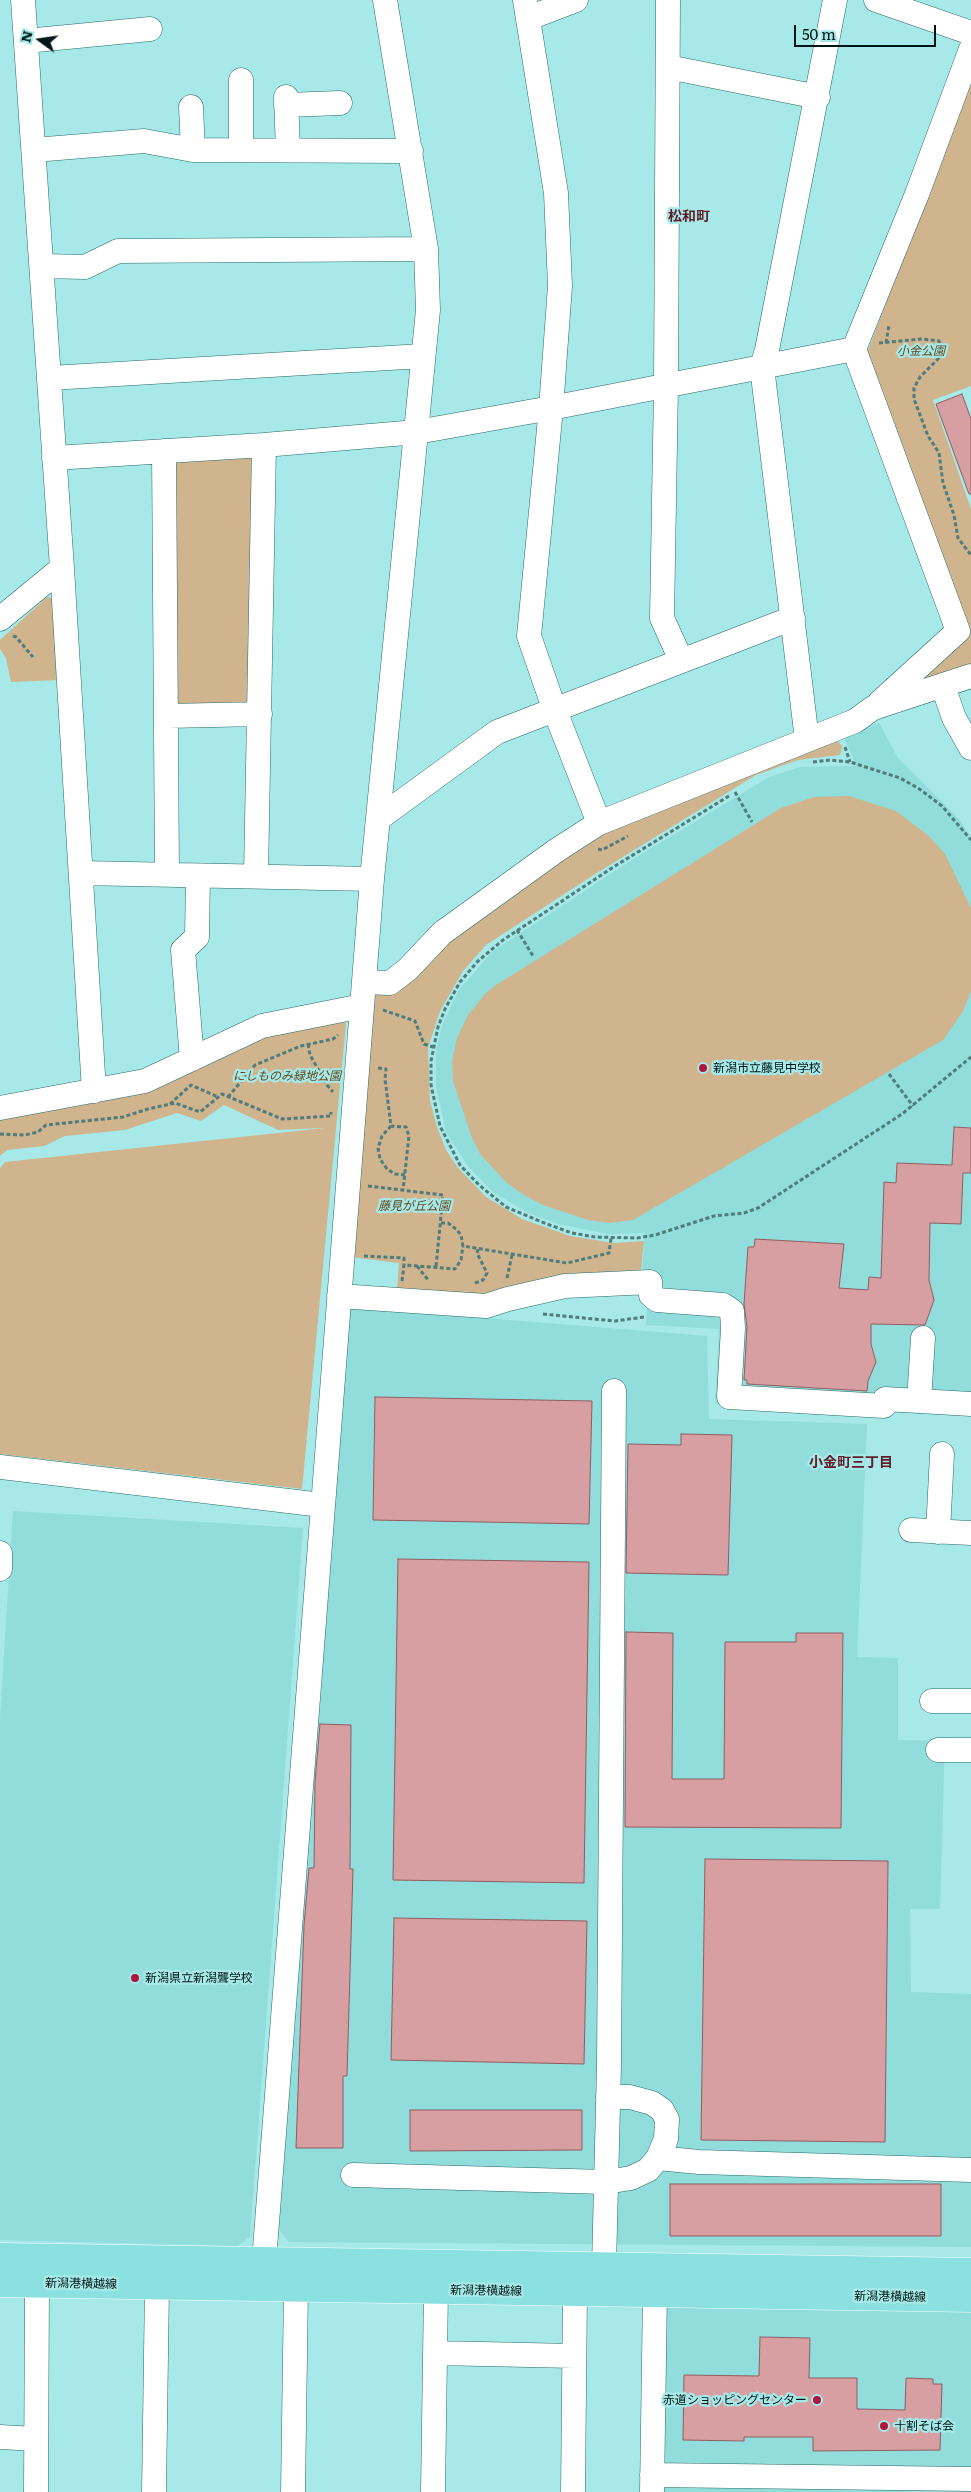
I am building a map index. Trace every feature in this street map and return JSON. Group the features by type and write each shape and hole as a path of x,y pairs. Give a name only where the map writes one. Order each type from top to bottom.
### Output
{"main road":[{"name":"新潟港横越線","path":"0,2257 971,2272"},
{"name":"新潟港横越線","path":"0,2283 971,2298"}],"street":[{"path":"23,0 43,266 94,1091"},
{"path":"576,0 527,9 556,193 560,286 551,408 529,636 555,711 599,822"},
{"path":"668,0 666,386 662,618 681,660"},
{"path":"808,751 762,367 818,98 835,0"},
{"path":"876,0 971,33"},
{"path":"264,2261 339,1296 370,1005 364,982 372,879 428,310 426,249 411,151 380,1"},
{"path":"26,41 150,29"},
{"path":"364,982 390,983 408,970 442,934 557,850 599,822 808,751 874,708 958,631 862,346 971,48"},
{"path":"668,67 818,98"},
{"path":"241,80 241,150"},
{"path":"288,150 286,101 340,103"},
{"path":"191,106 193,150"},
{"path":"34,150 144,141 193,150 411,151"},
{"path":"43,266 85,268 118,251 426,249"},
{"path":"54,458 264,445 417,432 666,386 862,346"},
{"path":"50,378 423,356"},
{"path":"256,876 264,445"},
{"path":"164,451 167,874"},
{"path":"3,627 62,568"},
{"path":"378,819 497,732 793,618"},
{"path":"874,708 971,676"},
{"path":"943,686 954,718 971,748"},
{"path":"167,716 260,714"},
{"path":"81,873 372,879"},
{"path":"192,1059 183,950 197,937 198,876"},
{"path":"0,1108 145,1081 262,1026 370,1005"},
{"path":"339,1296 486,1306 508,1298 565,1286 650,1282 652,1295 657,1300 723,1305 732,1311 733,1328 729,1397 884,1406 885,1399 971,1404"},
{"path":"919,1401 923,1338"},
{"path":"604,2266 608,2097 614,1391"},
{"path":"938,1532 942,1454"},
{"path":"0,1467 322,1505"},
{"path":"911,1530 971,1533"},
{"path":"0,1553 0,1569"},
{"path":"932,1701 971,1702"},
{"path":"938,1750 971,1750"},
{"path":"353,2175 606,2182 631,2178 648,2170 658,2158 666,2139 667,2119 662,2110 641,2100 608,2097"},
{"path":"658,2158 699,2162 971,2170"},
{"path":"36,2492 37,2284"},
{"path":"154,2492 157,2286"},
{"path":"293,2492 296,2288"},
{"path":"433,2492 436,2290"},
{"path":"573,2492 575,2292"},
{"path":"654,2293 652,2483 854,2485 971,2478"},
{"path":"435,2353 574,2356"},
{"path":"0,2437 36,2439"}],"path":[{"path":"862,346 921,339 939,340 942,349 938,359 920,377 914,388 914,399 928,436 939,453 943,483 954,515 958,538 971,555"},
{"path":"3,627 16,637 33,657"},
{"path":"808,751 830,760 850,762 900,778 942,806 971,840"},
{"path":"743,787 615,866 518,930 489,950 460,982 444,1009 433,1047 431,1085 440,1126 460,1165 479,1185 506,1207 572,1233 611,1238 655,1235 714,1216 744,1213 758,1208 913,1106 971,1057"},
{"path":"735,792 752,822"},
{"path":"595,848 602,850 635,832"},
{"path":"518,930 533,956"},
{"path":"370,1005 415,1021 424,1044 433,1047"},
{"path":"228,1097 255,1065 308,1044 333,1039 338,1034 338,1044"},
{"path":"308,1044 322,1078 333,1092"},
{"path":"372,1067 386,1069 385,1079 391,1126 382,1136 378,1148 380,1159 387,1169 395,1174 405,1175"},
{"path":"889,1074 913,1106"},
{"path":"332,1100 334,1082"},
{"path":"170,1104 191,1085 218,1097"},
{"path":"0,1134 25,1135 38,1132 46,1125 122,1118 174,1103 200,1112 222,1094 282,1119 331,1116 331,1108"},
{"path":"391,1126 406,1127 409,1136 403,1190"},
{"path":"363,1186 444,1195 436,1267"},
{"path":"400,1300 404,1265 455,1269 461,1260 463,1246 461,1235 448,1223 441,1223"},
{"path":"463,1246 479,1247 512,1255 567,1263 609,1253 611,1238"},
{"path":"466,1283 476,1283 483,1280 487,1274 477,1253 479,1247"},
{"path":"417,1266 429,1282 436,1282"},
{"path":"539,1314 615,1321 649,1317"}],"shaded area":[{"name":"新潟市立藤見中学校","path":"879,723 898,758 959,819 971,837 971,1416 715,1404 719,1329 646,1325 649,1270 642,1270 645,1233 608,1234 558,1224 528,1213 493,1192 467,1165 446,1132 436,1087 436,1049 443,1023 459,990 492,952 627,863 769,777 800,767 856,766 843,735"},
{"path":"350,1307 707,1336 709,1419 867,1424 857,1657 898,1658 898,1740 945,1741 940,1909 910,1909 911,1992 971,1994 971,2247 289,2242 277,2227"},
{"name":"新潟県立新潟聾学校","path":"13,1511 303,1528 250,2237 238,2246 0,2240 0,1718"},
{"name":"赤道ショッピングセンター","path":"664,2305 971,2307 971,2492 662,2492"}],"green space":[{"name":"小金公園","path":"971,78 971,386 933,400 971,509 971,671 932,685 927,676 969,637 867,353"},
{"path":"264,445 260,714 167,716 164,451"},
{"path":"47,597 56,599 61,680 11,682 6,658 0,649 0,640"},
{"name":"藤見が丘公園","path":"833,736 842,746 840,755 798,760 756,775 592,876 486,945 463,971 440,1011 428,1048 430,1101 446,1150 458,1168 486,1197 522,1219 570,1236 614,1243 644,1241 641,1270 590,1273 537,1281 482,1295 397,1290 399,1263 351,1257 369,1005 377,989 583,841"},
{"path":"849,796 896,811 929,836 945,854 971,908 971,991 963,1011 943,1040 633,1220 610,1223 588,1220 543,1205 524,1195 506,1182 480,1154 472,1138 453,1081 452,1061 457,1038 468,1015 486,993 781,808 814,797"},
{"name":"にしものみ緑地公園","path":"326,1013 346,1023 302,1489 0,1454 0,1168 5,1162 325,1128 278,1130 224,1105 201,1121 177,1113 125,1130 65,1136 44,1146 7,1150 0,1156 0,1108 94,1091"}],"building":[{"path":"962,394 971,419 971,494 969,494 936,404"},
{"path":"954,1127 971,1128 971,1173 963,1173 961,1224 930,1223 929,1280 934,1300 925,1325 871,1324 871,1344 876,1362 868,1381 867,1391 747,1384 747,1380 744,1380 747,1327 744,1304 748,1247 754,1247 755,1239 844,1244 839,1288 868,1290 869,1277 881,1278 884,1182 896,1183 897,1163 952,1165"},
{"path":"375,1397 592,1401 589,1524 373,1520"},
{"path":"681,1434 732,1435 728,1575 626,1573 628,1444 681,1445"},
{"path":"398,1559 589,1562 584,1883 393,1880"},
{"path":"626,1632 673,1633 672,1779 724,1779 725,1642 796,1642 796,1633 843,1633 841,1828 625,1827"},
{"path":"320,1724 351,1725 350,1869 353,1869 347,2076 343,2076 343,2148 296,2148 304,1925 309,1868 314,1868 315,1782"},
{"path":"705,1859 888,1861 885,2142 701,2140"},
{"path":"394,1918 587,1921 584,2064 391,2060"},
{"path":"410,2110 582,2110 582,2150 410,2151"},
{"path":"670,2184 941,2184 941,2236 670,2236"},
{"path":"760,2337 810,2338 809,2378 857,2378 857,2409 905,2410 906,2378 933,2379 933,2384 942,2384 940,2450 813,2451 813,2437 744,2437 744,2441 683,2440 684,2375 759,2376"}],"place":[{"name":"新潟市立藤見中学校","path":"703,1068"},
{"name":"新潟県立新潟聾学校","path":"135,1978"},
{"name":"赤道ショッピングセンター","path":"817,2400"},
{"name":"十割そば会","path":"884,2426"}],"district":[{"name":"松和町","path":"689,217"},
{"name":"小金町三丁目","path":"851,1463"}]}
